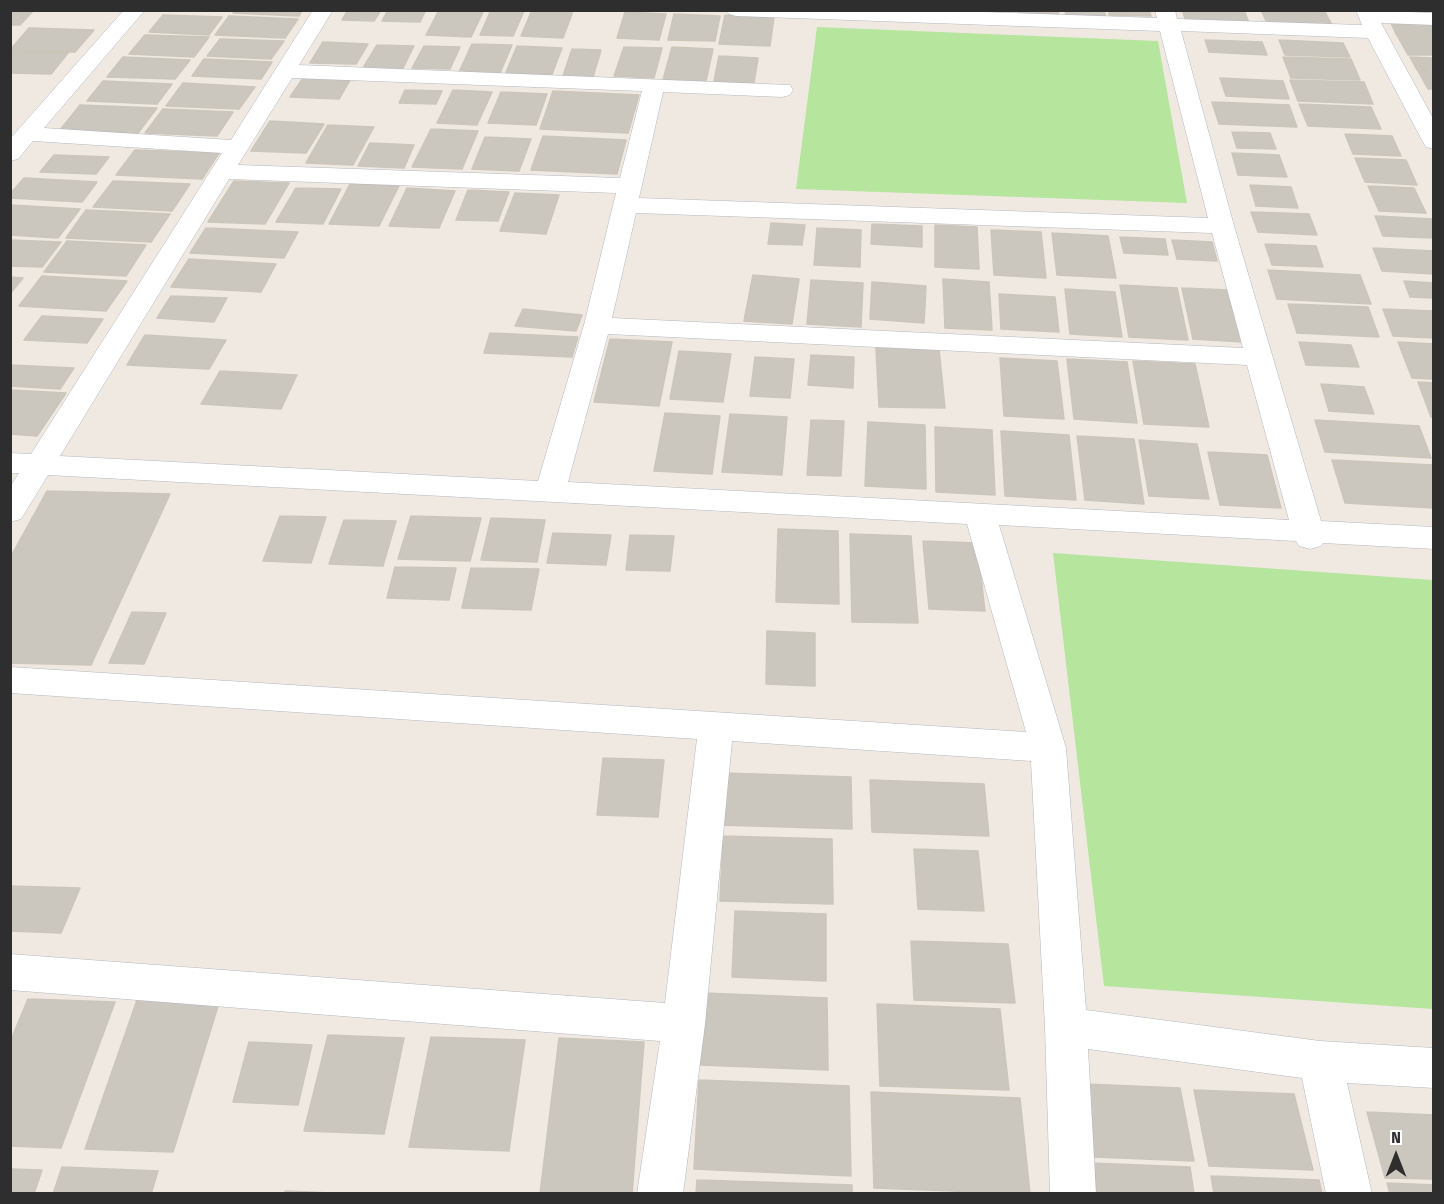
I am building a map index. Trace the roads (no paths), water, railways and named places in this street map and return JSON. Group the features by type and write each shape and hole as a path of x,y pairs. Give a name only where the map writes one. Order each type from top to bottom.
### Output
{"street":[{"path":"10,154 135,10"},
{"path":"10,512 323,10"},
{"path":"736,10 1167,18 1434,19"},
{"path":"1167,18 1222,226 1309,535"},
{"path":"1369,20 1434,142"},
{"path":"285,72 782,90"},
{"path":"552,490 597,325 654,85"},
{"path":"28,134 239,147"},
{"path":"224,172 1222,226"},
{"path":"597,325 1260,357"},
{"path":"10,463 980,513 1309,535 1434,538"},
{"path":"980,513 1048,748 1066,1027 1073,1194"},
{"path":"10,680 1048,748"},
{"path":"660,1194 684,1024 716,725"},
{"path":"10,972 684,1024"},
{"path":"1066,1027 1320,1061 1434,1068"},
{"path":"1320,1061 1349,1194"}]}
